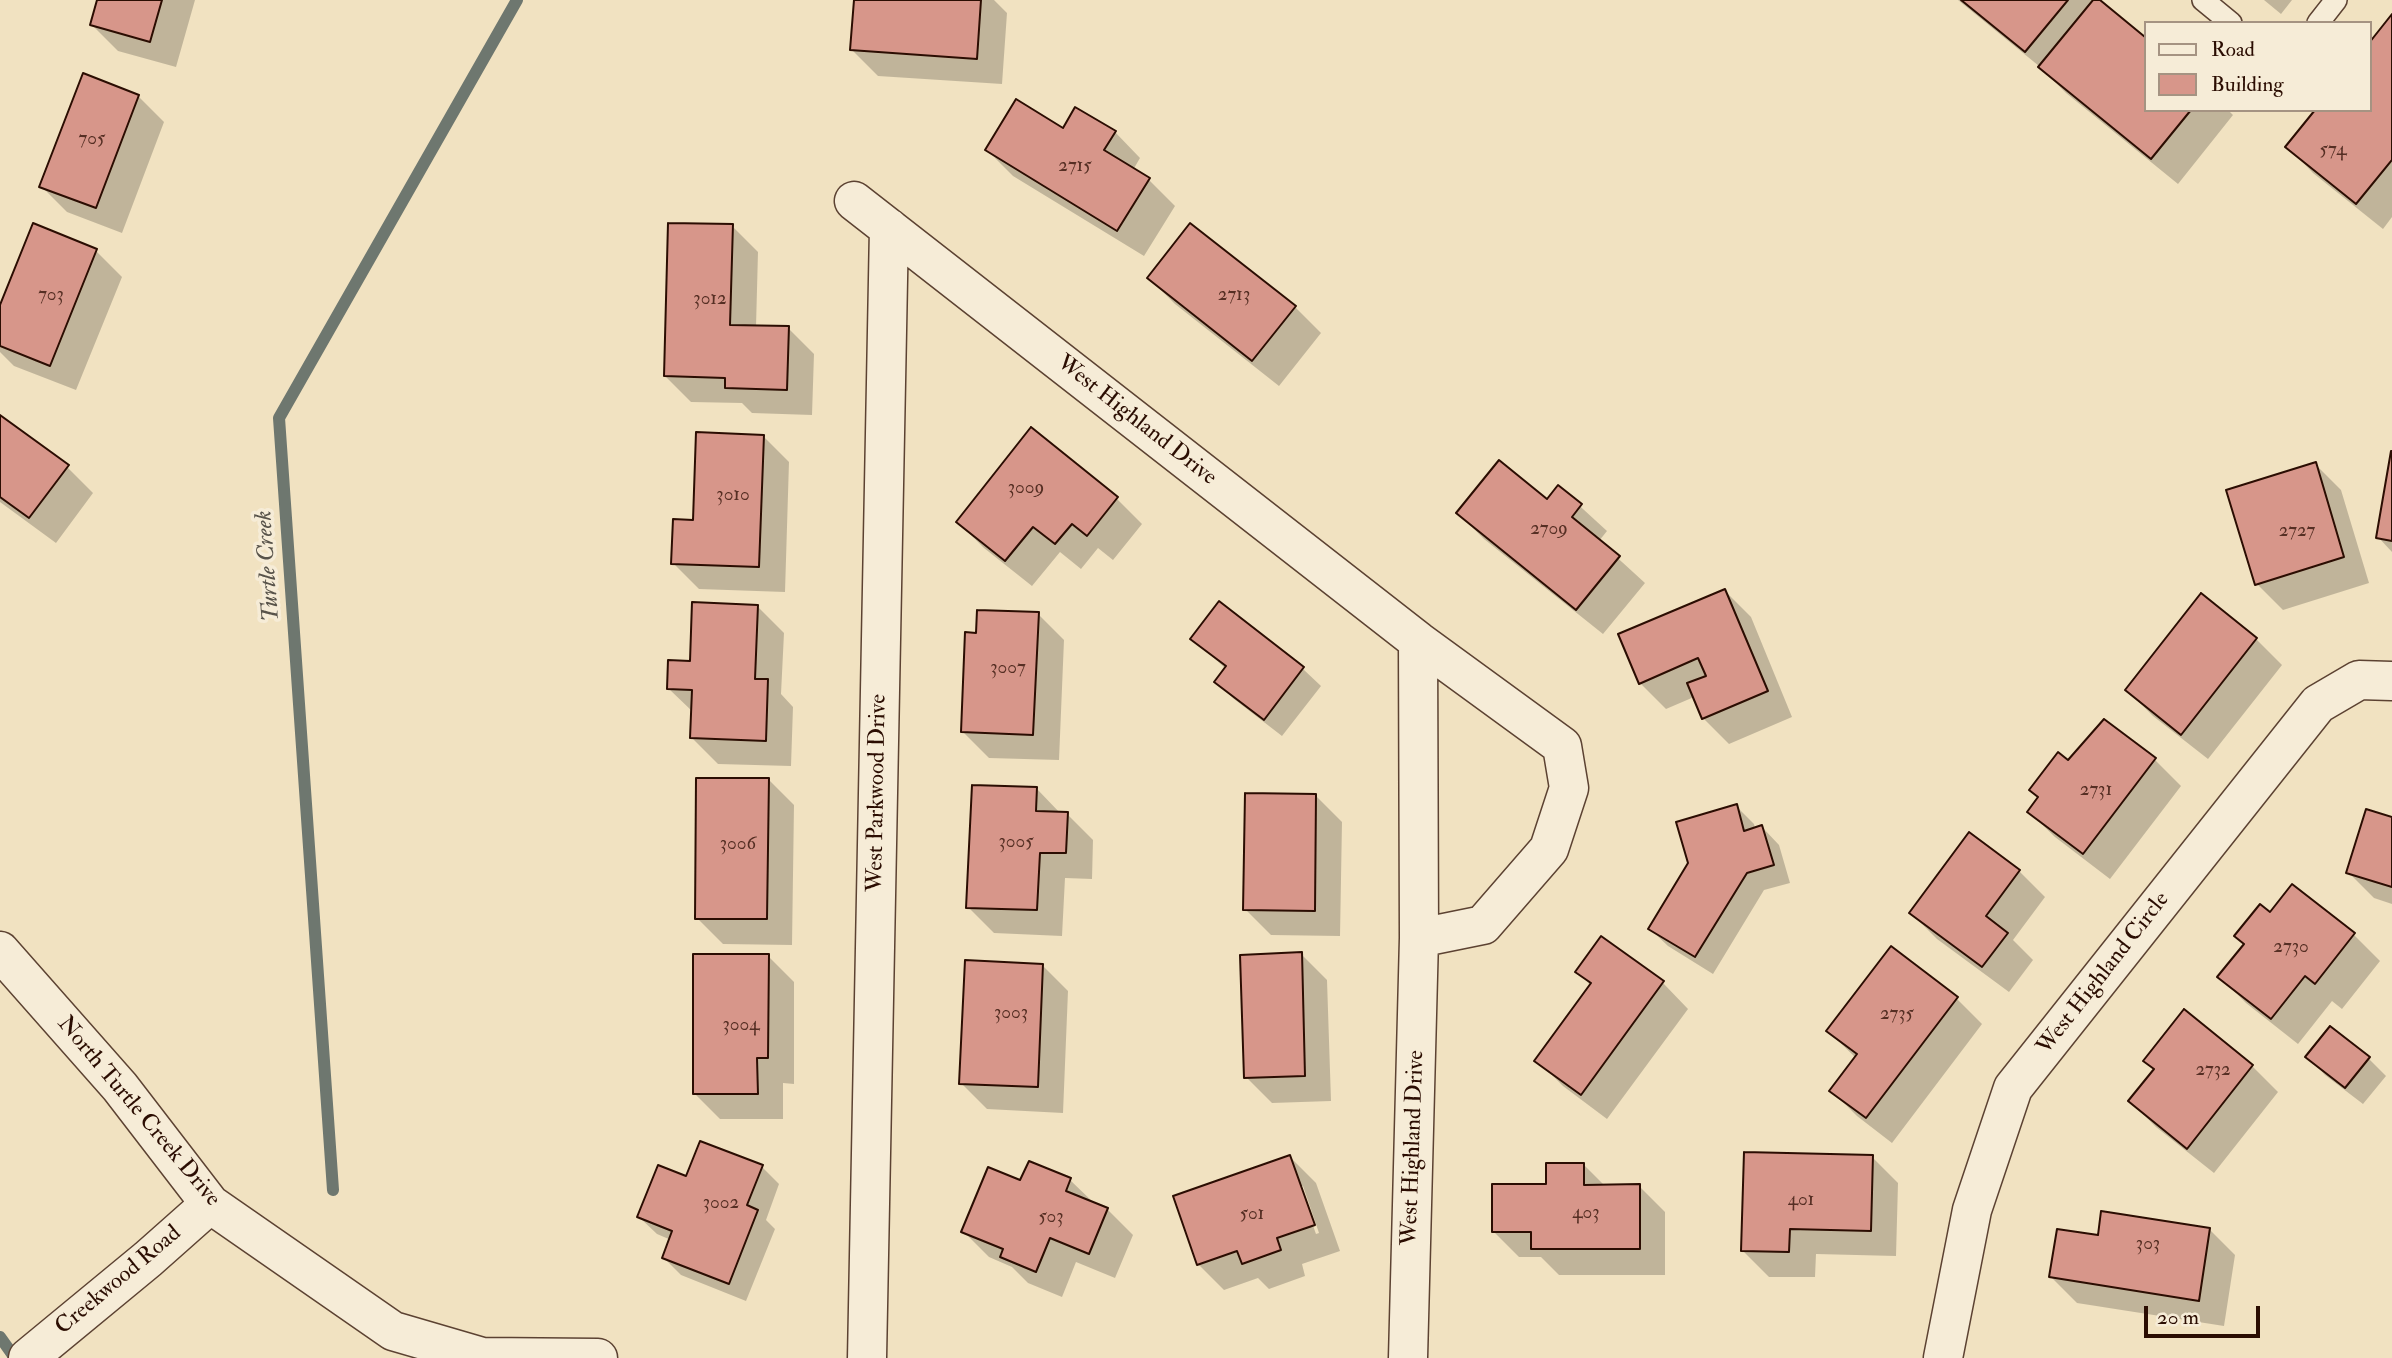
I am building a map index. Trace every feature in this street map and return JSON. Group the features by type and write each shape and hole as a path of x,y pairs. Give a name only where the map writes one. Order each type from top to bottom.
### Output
{"street":[{"name":"West Highland Drive","path":"854,201 1418,641 1562,746 1569,788 1549,849 1483,925 1419,938"},
{"name":"West Parkwood Drive","path":"867,1358 889,228"},
{"name":"West Highland Drive","path":"1408,1358 1419,938 1418,641"},
{"name":"West Highland Circle","path":"1943,1358 1972,1210 2013,1088 2318,704 2358,680 2392,681"},
{"name":"North Turtle Creek Drive","path":"0,951 120,1087 210,1204 393,1331 482,1357 598,1358"},
{"name":"Creekwood Road","path":"28,1358 210,1204"}],"lane":[{"path":"2203,0 2229,21"},
{"path":"2320,21 2336,0"}],"building":[{"path":"97,0 162,0 150,42 90,25"},
{"path":"854,0 981,0 977,59 850,50"},
{"path":"1961,0 2068,0 2025,52"},
{"path":"2093,0 2100,0 2144,36 2144,112 2189,112 2151,159 2038,67"},
{"path":"2392,14 2392,160 2356,204 2285,147 2313,112 2371,112 2371,40"},
{"path":"83,73 139,95 96,208 39,187"},
{"path":"1016,99 1063,128 1075,107 1116,131 1104,150 1150,178 1117,231 985,150"},
{"path":"33,223 97,249 50,366 0,346 0,305"},
{"path":"668,223 733,224 730,325 789,326 787,390 725,388 725,378 664,376"},
{"path":"1190,223 1296,306 1252,361 1147,278"},
{"path":"0,415 69,465 29,518 0,497"},
{"path":"1031,427 1118,497 1087,536 1072,524 1055,544 1033,527 1005,561 956,522"},
{"path":"696,432 764,435 759,567 671,564 673,519 693,520"},
{"path":"2392,451 2392,541 2376,538"},
{"path":"1499,460 1547,499 1558,485 1582,504 1572,517 1620,556 1576,610 1456,513"},
{"path":"2316,462 2344,557 2255,585 2226,490"},
{"path":"1725,589 1768,691 1702,719 1687,683 1706,676 1698,658 1639,684 1618,634"},
{"path":"2201,593 2257,638 2181,735 2125,690"},
{"path":"1219,601 1304,667 1264,720 1214,682 1226,666 1190,639"},
{"path":"692,602 758,605 755,679 768,679 766,741 690,738 692,690 667,689 668,660 690,661"},
{"path":"977,610 1039,612 1033,735 961,732 965,632 976,633"},
{"path":"2104,719 2156,758 2083,854 2027,812 2038,797 2029,790 2058,752 2068,760"},
{"path":"696,778 769,778 767,919 695,919"},
{"path":"972,785 1037,787 1036,811 1068,812 1066,853 1040,853 1037,910 966,908"},
{"path":"1245,793 1316,794 1315,911 1243,910"},
{"path":"1737,804 1744,831 1762,825 1774,865 1747,873 1695,957 1648,929 1688,863 1676,822"},
{"path":"2366,809 2392,817 2392,887 2346,873"},
{"path":"1969,832 2020,870 1986,916 2008,933 1982,967 1909,913"},
{"path":"2292,884 2355,933 2315,984 2305,976 2271,1019 2217,977 2244,944 2234,936 2260,904 2270,912"},
{"path":"1601,936 1664,981 1581,1095 1534,1061 1591,983 1575,972"},
{"path":"1891,946 1958,997 1866,1118 1829,1091 1857,1054 1826,1031"},
{"path":"1302,952 1305,1076 1244,1078 1240,955"},
{"path":"693,954 769,954 768,1058 757,1058 758,1094 693,1094"},
{"path":"965,960 1043,964 1038,1087 959,1084"},
{"path":"2184,1009 2253,1065 2187,1149 2128,1101 2154,1069 2143,1061"},
{"path":"2330,1026 2370,1057 2345,1088 2305,1057"},
{"path":"700,1141 763,1165 747,1205 758,1210 729,1284 662,1258 672,1231 637,1217 658,1165 686,1176"},
{"path":"1744,1152 1873,1155 1871,1231 1790,1229 1789,1252 1741,1251"},
{"path":"1290,1155 1315,1225 1277,1238 1281,1250 1242,1264 1237,1251 1197,1265 1173,1196"},
{"path":"1029,1161 1071,1178 1066,1191 1108,1208 1089,1254 1050,1238 1036,1272 1000,1257 1003,1249 961,1232 988,1167 1020,1180"},
{"path":"1546,1163 1584,1163 1584,1185 1640,1184 1640,1249 1531,1249 1531,1232 1492,1232 1492,1184 1546,1184"},
{"path":"2101,1211 2210,1228 2199,1301 2049,1277 2057,1229 2098,1235"}],"waterway":[{"name":"Turtle Creek","path":"333,1190 279,418 517,0"},
{"path":"0,1337 15,1358"}]}
